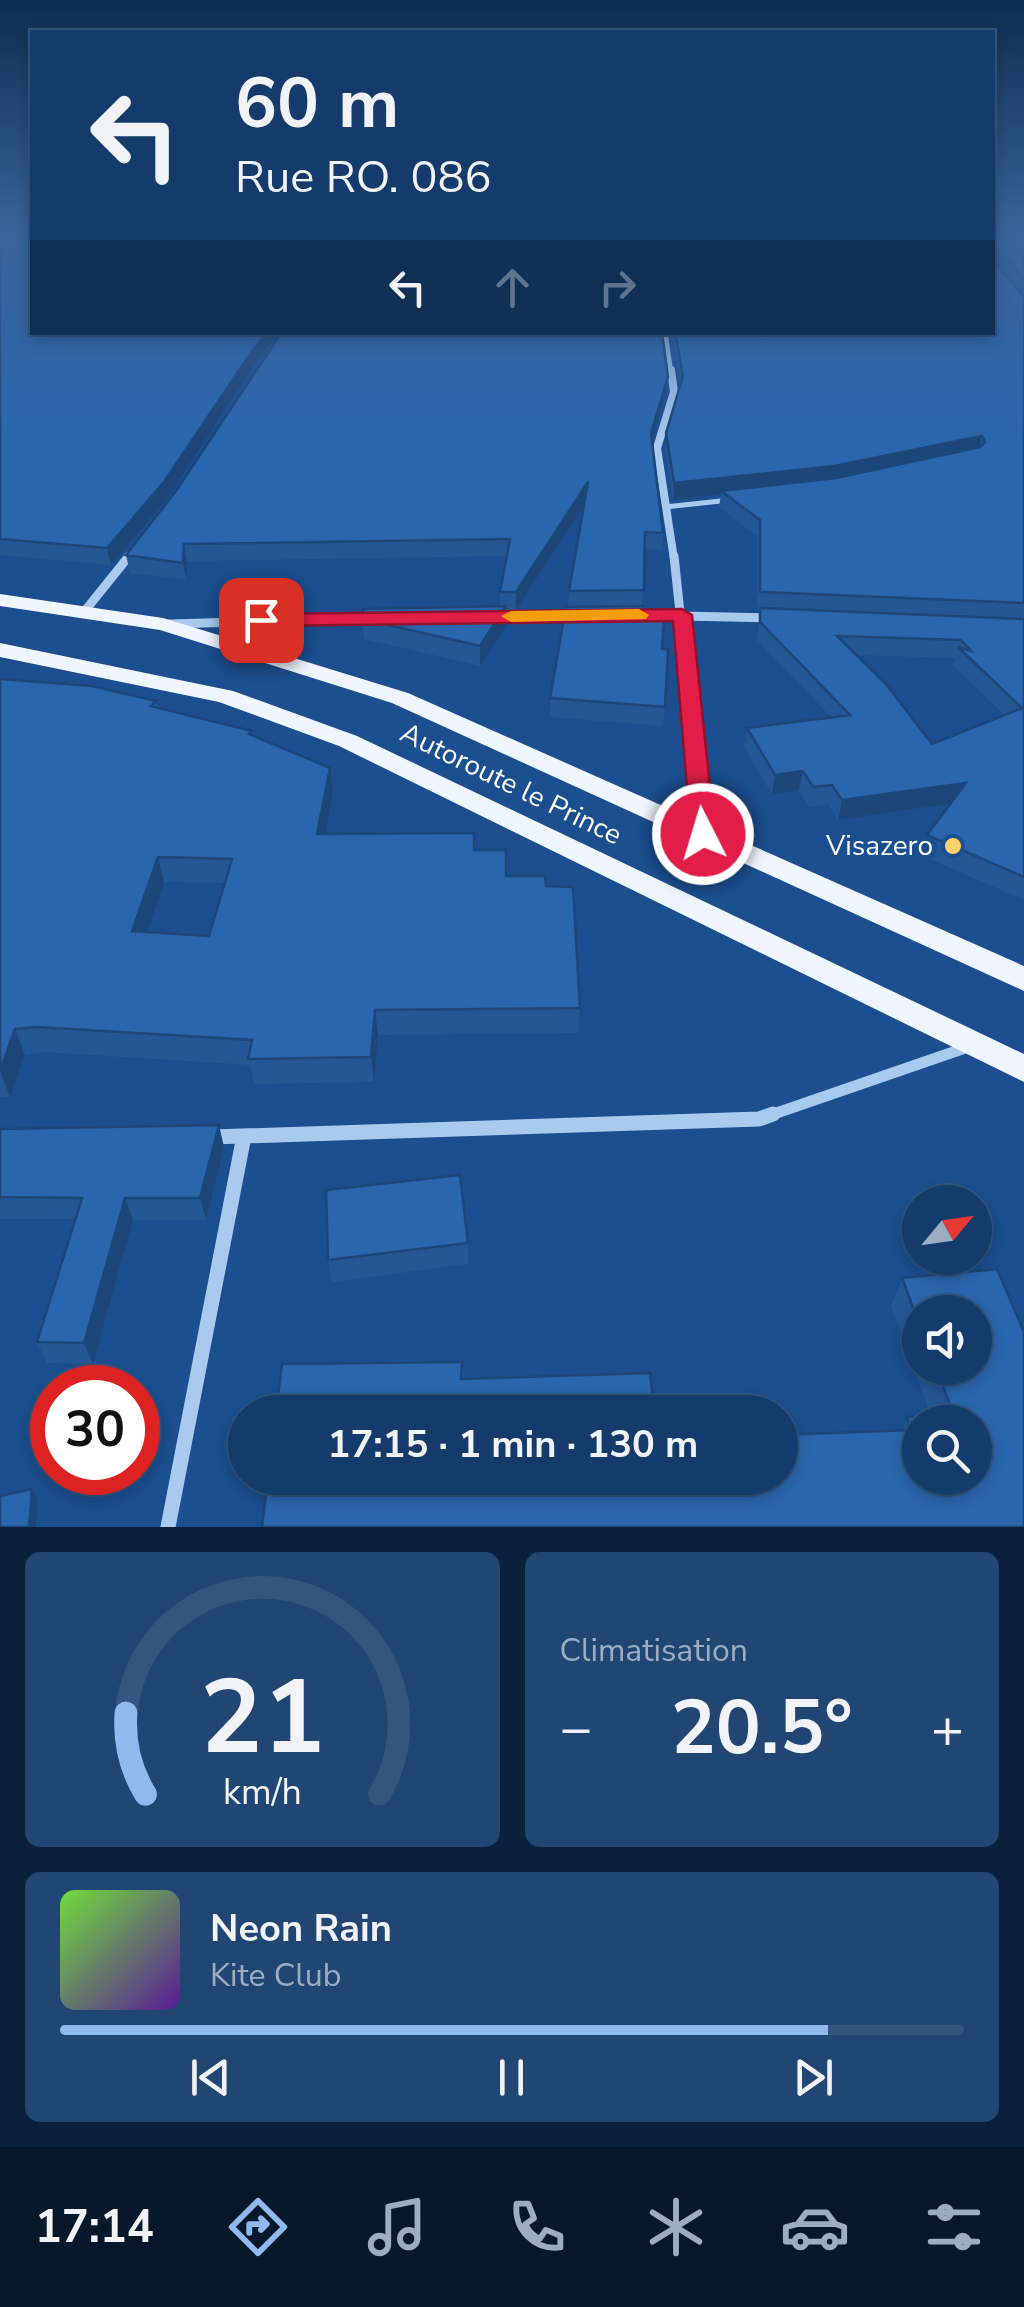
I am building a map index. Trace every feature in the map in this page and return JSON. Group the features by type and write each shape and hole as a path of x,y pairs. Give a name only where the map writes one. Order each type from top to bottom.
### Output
{"main road":[{"name":"Autoroute le Prince","path":"0,600 163,624 400,698 1024,979"},
{"name":"Autoroute le Prince","path":"0,650 225,696 348,740 1024,1069"}],"street":[{"path":"666,335 674,392 657,448 682,615 703,834"},
{"path":"84,612 148,534"},
{"path":"623,615 778,619"},
{"path":"484,616 584,616"},
{"path":"163,624 385,618"},
{"path":"188,1137 759,1119 974,1045"},
{"path":"168,1527 244,1136"}],"lane":[{"path":"665,507 739,498"}],"building":[{"path":"0,300 30,300 30,335 265,335 164,482 107,548 0,539"},
{"path":"995,300 1024,300 1024,603 760,592 760,520 721,491 836,478 980,447 985,442 982,436 834,466 674,483 666,433 683,376 676,335 995,335"},
{"path":"280,335 662,335 668,377 651,433 663,533 645,532 644,590 569,591 588,482 516,592 500,592 510,539 184,544 183,563 126,555 176,491"},
{"path":"506,606 480,646 362,619 363,609"},
{"path":"643,606 643,618 664,620 662,649 668,649 665,707 550,698 566,607"},
{"path":"760,608 1024,619 1024,877 927,835 966,783 842,800 832,785 813,787 803,771 775,775 747,728 850,715 760,622","holes":["837,636 961,640 971,651 958,647 1022,708 932,744 885,683"]},
{"path":"0,679 92,686 156,701 151,706 252,731 249,734 330,768 317,834 474,833 474,850 506,850 506,876 545,876 546,886 573,887 580,1008 375,1010 371,1057 248,1059 252,1040 37,1027 15,1029 0,1071","holes":["158,857 232,859 209,936 132,931"]},
{"path":"219,1125 200,1198 125,1198 84,1343 37,1342 82,1198 0,1197 0,1129"},
{"path":"460,1175 468,1243 328,1260 326,1190"},
{"path":"992,1269 997,1269 1024,1332 1024,1527 262,1527 266,1495 798,1495 798,1434 902,1430 902,1495 992,1495 992,1405 950,1405 943,1385 992,1385 992,1295 908,1295 902,1278 992,1275"},
{"path":"462,1362 461,1379 650,1373 652,1395 278,1395 282,1364"},
{"path":"30,1489 29,1527 0,1527 0,1496"}],"slow traffic":[{"path":"511,616 639,615"}],"place":[{"name":"Visazero","path":"953,846"}],"route":[{"path":"261,620 682,615 703,834"}]}
